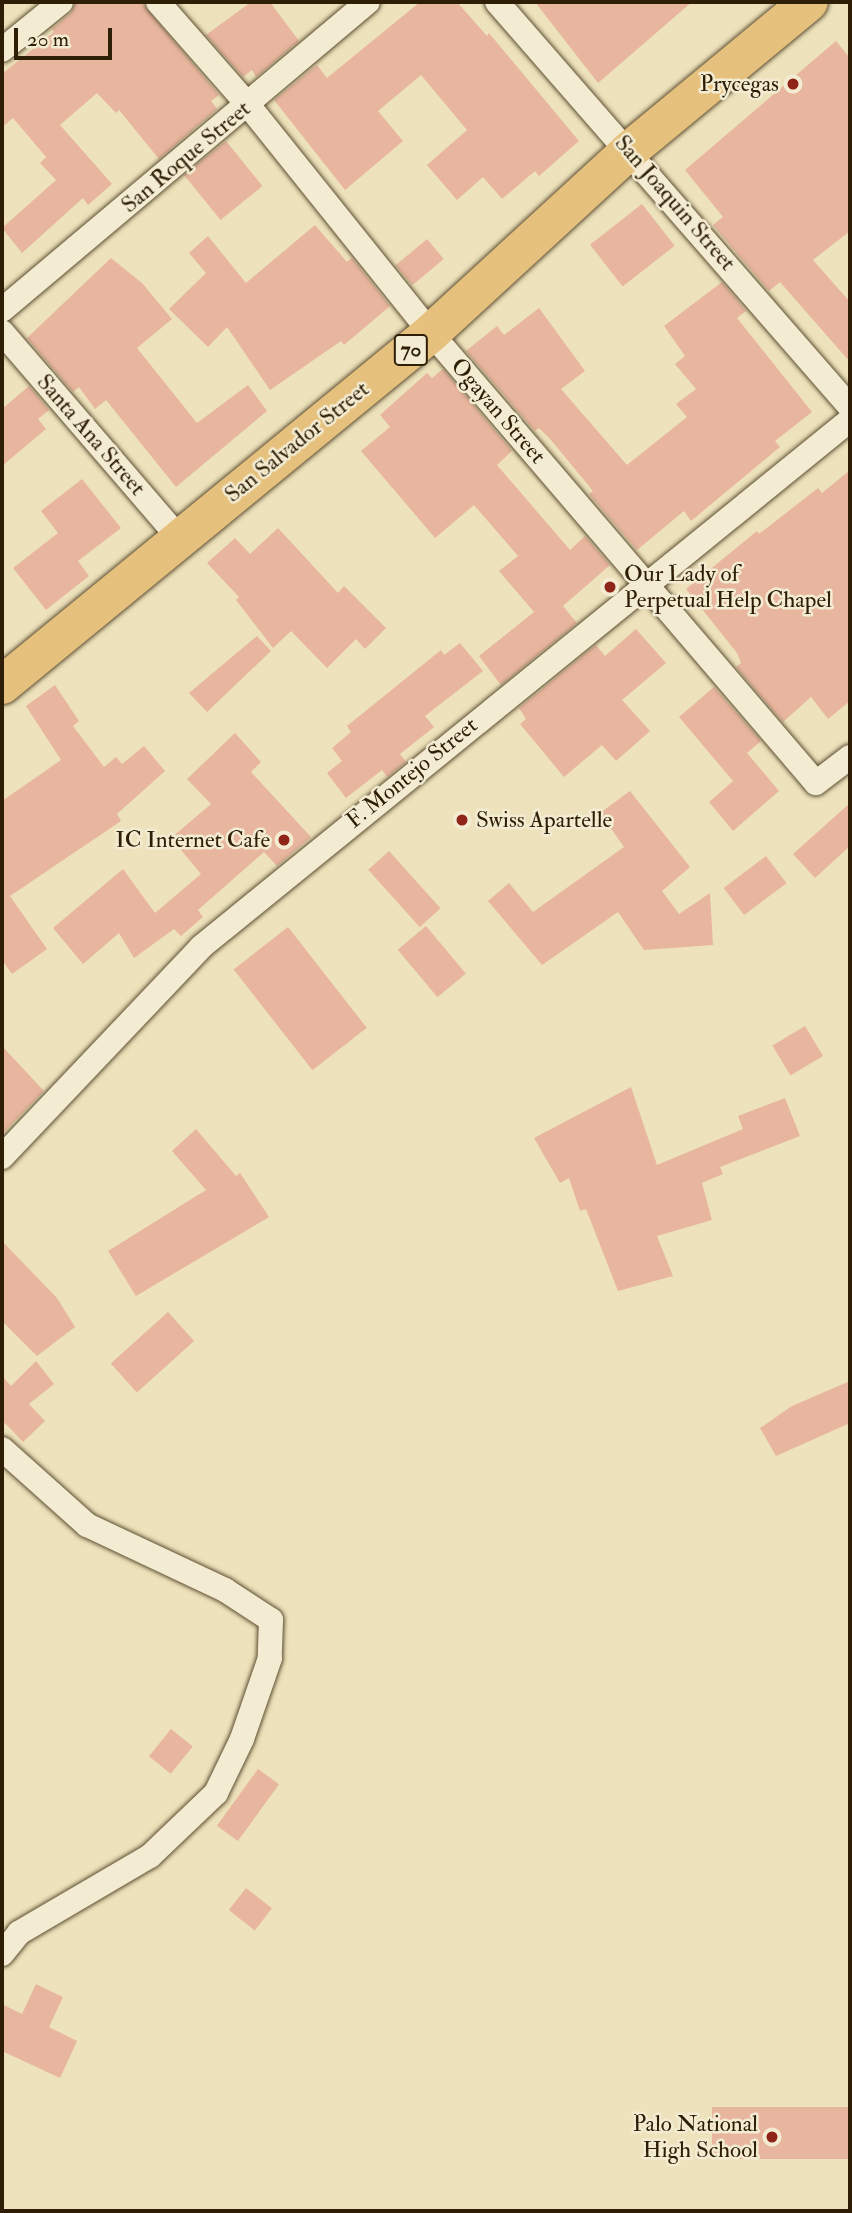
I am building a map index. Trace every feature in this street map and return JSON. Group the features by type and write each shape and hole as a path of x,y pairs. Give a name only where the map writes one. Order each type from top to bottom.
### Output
{"highway":[{"name":"San Salvador Street","path":"2,685 431,333 630,150 809,2"}],"street":[{"path":"2,50 61,2"},
{"name":"Ogayan Street","path":"158,2 249,106 431,333 816,783 850,757"},
{"name":"San Roque Street","path":"2,310 249,106 368,2"},
{"name":"San Joaquin Street","path":"498,2 630,150 850,407"},
{"name":"Santa Ana Street","path":"2,332 179,538"},
{"name":"F. Montejo Street","path":"2,1157 201,947 850,420"},
{"path":"2,1449 87,1525 225,1590 271,1620 270,1658 242,1739 216,1793 150,1856 19,1933 2,1954"}],"building":[{"path":"76,2 141,2 219,95 211,101 217,109 159,159 119,110 116,113 97,93 60,125 112,184 88,205 83,198 22,253 2,228 56,180 40,163 46,157 13,118 2,127 2,74 54,32 52,29 71,13"},
{"path":"251,2 270,2 299,41 256,77 252,70 243,77 206,35"},
{"path":"420,2 457,2 487,36 489,33 579,141 539,176 535,171 502,199 483,177 457,200 427,165 467,130 421,75 378,111 403,141 345,190 274,100 317,65 327,78"},
{"path":"535,2 692,2 598,83"},
{"path":"836,41 850,58 850,231 813,260 850,302 850,362 780,282 769,291 713,225 723,217 685,170"},
{"path":"226,141 263,186 221,220 184,175"},
{"path":"642,204 675,246 623,286 590,245"},
{"path":"315,225 347,262 352,258 390,306 344,345 341,341 270,390 227,327 208,347 169,309 206,273 189,253 208,236 246,283"},
{"path":"427,239 444,259 412,285 396,265"},
{"path":"111,258 142,283 172,319 137,348 197,423 248,385 267,411 176,487 106,400 95,409 79,387 73,392 27,338"},
{"path":"722,282 746,311 737,318 812,412 775,441 780,447 691,521 684,511 637,550 589,494 593,491 551,440 539,428 535,431 466,351 497,326 504,335 539,308 585,371 561,389 627,465 687,417 676,404 696,389 675,364 685,356 664,326"},
{"path":"443,369 512,451 497,465 570,550 585,536 610,565 563,606 577,623 501,685 479,656 534,612 499,571 518,556 474,505 435,538 361,451 390,427 380,415 427,373 432,378"},
{"path":"29,386 49,410 38,419 46,429 2,466 2,409"},
{"path":"850,470 850,701 828,719 811,697 783,722 736,667 741,663 737,653 686,589 757,531 759,534 818,488 822,493"},
{"path":"82,479 121,528 78,561 89,576 46,610 13,568 58,533 41,511"},
{"path":"278,528 338,593 344,586 386,628 365,649 356,639 327,668 291,631 273,648 236,600 239,597 207,563 235,538 250,554"},
{"path":"636,629 666,663 622,700 650,731 616,761 602,745 564,777 520,724 526,719 519,708 596,645 605,656"},
{"path":"257,636 271,651 207,712 189,693"},
{"path":"460,643 483,671 425,716 434,727 400,754 406,762 387,777 382,770 346,798 327,773 342,761 332,748 351,732 347,726 441,650 444,655"},
{"path":"55,685 79,721 73,726 104,767 116,757 122,764 144,746 165,771 117,814 121,821 10,896 47,949 12,974 2,960 2,801 61,760 26,706"},
{"path":"714,687 761,741 747,753 779,791 733,831 709,802 733,781 679,717"},
{"path":"235,733 261,762 251,772 311,837 277,866 264,852 198,910 203,917 181,936 174,929 134,958 119,933 83,964 53,928 123,869 155,913 201,874 171,838 211,804 187,779"},
{"path":"630,791 690,867 662,891 679,914 710,893 713,945 644,950 618,912 542,965 488,901 509,883 533,912 624,847 600,813"},
{"path":"850,803 850,846 815,878 793,854"},
{"path":"389,851 441,908 420,927 368,870"},
{"path":"766,856 786,883 744,915 724,888"},
{"path":"426,926 466,973 438,997 398,950"},
{"path":"288,927 367,1028 312,1070 234,969"},
{"path":"805,1026 823,1056 790,1076 772,1046"},
{"path":"2,1046 44,1091 2,1134"},
{"path":"631,1087 657,1165 743,1129 738,1116 785,1098 800,1136 720,1167 723,1174 702,1183 712,1220 657,1236 673,1276 618,1291 586,1209 580,1211 569,1178 560,1183 534,1138"},
{"path":"196,1129 236,1176 240,1173 269,1217 136,1296 108,1251 206,1190 172,1151"},
{"path":"2,1241 57,1298 75,1327 37,1356 2,1321"},
{"path":"168,1312 194,1341 137,1393 111,1364"},
{"path":"36,1361 54,1384 29,1404 45,1421 23,1442 5,1423 2,1426 2,1376 11,1386"},
{"path":"850,1381 850,1423 776,1456 760,1428 792,1406"},
{"path":"171,1729 193,1747 171,1774 149,1756"},
{"path":"258,1769 279,1784 238,1841 217,1826"},
{"path":"246,1888 272,1908 255,1930 229,1910"},
{"path":"36,1984 63,1997 49,2027 77,2041 60,2078 2,2051 2,2004 22,2014"},
{"path":"712,2107 850,2107 850,2159 712,2159"}],"place":[{"name":"Prycegas","path":"793,84"},
{"name":"Our Lady of Perpetual Help Chapel","path":"610,587"},
{"name":"Swiss Apartelle","path":"462,820"},
{"name":"IC Internet Cafe","path":"284,840"},
{"name":"Palo National High School","path":"772,2137"}]}
